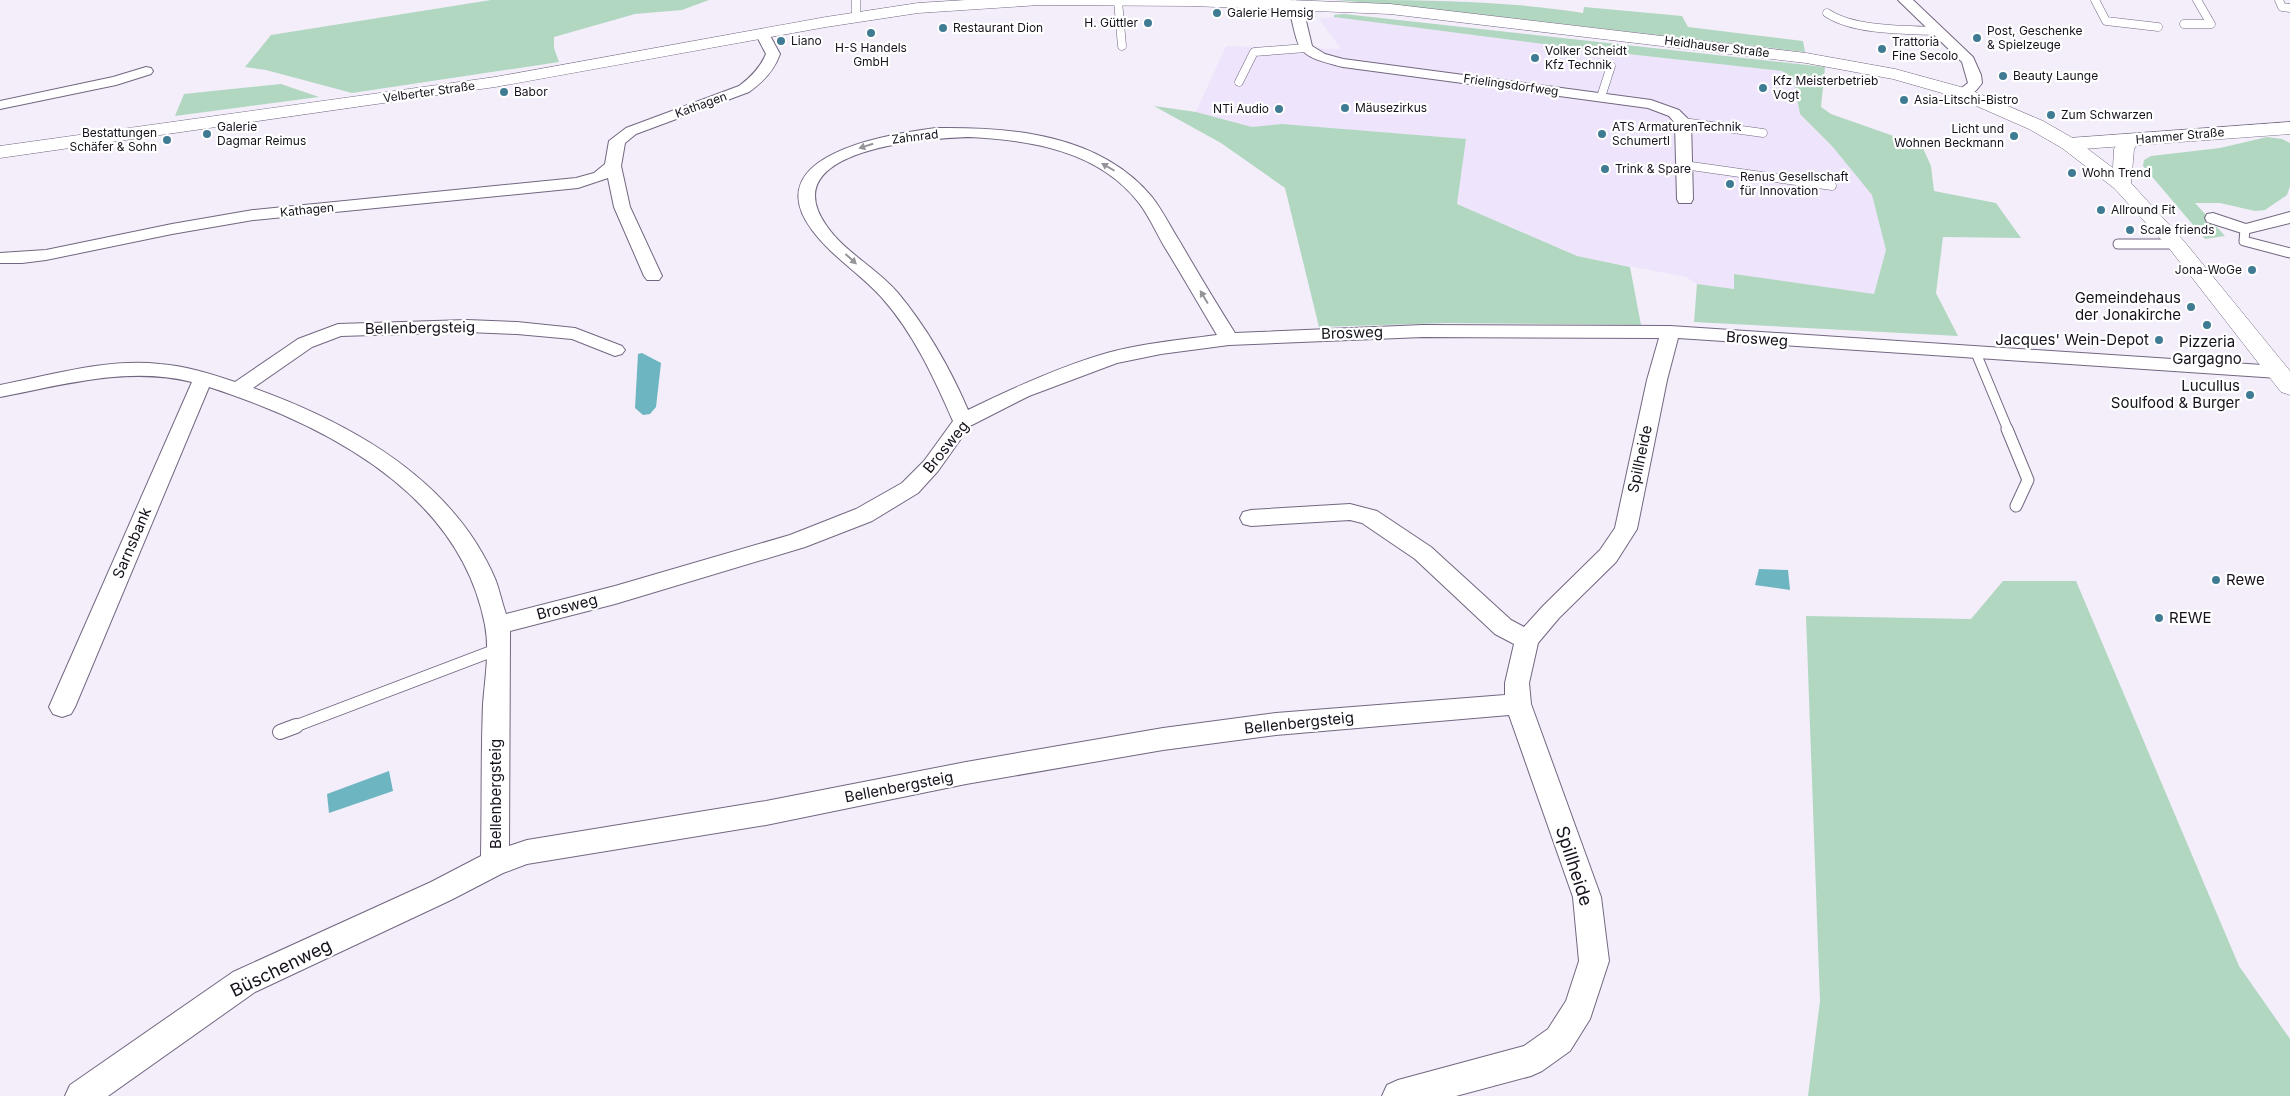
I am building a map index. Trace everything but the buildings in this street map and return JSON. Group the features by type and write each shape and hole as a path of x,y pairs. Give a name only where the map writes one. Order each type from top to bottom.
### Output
{"main road":[{"name":"Heidhauser Straße","path":"1040,0 1193,1 1390,9 1806,58 1895,74 1962,93 2036,125 2069,144 2121,184 2176,244 2286,377"},
{"name":"Velberter Straße","path":"0,152 495,82 762,33 856,8 1040,0"},
{"name":"Hammer Straße","path":"2069,144 2287,131"},
{"path":"2121,184 2124,149 2130,140"}],"street":[{"path":"1906,0 1968,60 1975,83 1970,89 1962,93"},
{"path":"1295,4 1306,48"},
{"name":"Kathagen","path":"653,276 622,207 613,166 617,141 631,131 744,89 760,77 770,65 773,54 762,33"},
{"name":"Frielingsdorfweg","path":"1306,48 1320,57 1343,63 1651,104 1674,113 1683,122"},
{"path":"0,106 116,81 146,71"},
{"path":"1683,122 1685,199"},
{"name":"Zahnrad","path":"963,421 948,385 923,341 888,293 833,244 818,226 806,197 808,184 818,172 843,154 868,144 894,138 932,134 984,133 1057,144 1096,161 1123,177 1146,202 1229,339"},
{"name":"Kathagen","path":"0,258 12,259 44,254 202,223 254,216 578,183 600,176 613,166"},
{"path":"2213,218 2245,229 2272,224 2290,217"},
{"name":"Bellenbergsteig","path":"238,389 305,343 338,330 467,326 517,328 576,334 615,350"},
{"name":"Brosweg","path":"498,626 615,595 788,544 864,516 910,488 931,466 963,421 1022,391 1112,358 1161,348 1229,339 1423,331 1670,332 2286,377"},
{"name":"Spillheide","path":"1398,1096 1531,1060 1559,1040 1579,1008 1594,961 1588,897 1518,704 1517,683 1528,640 1551,612 1608,556 1626,529 1657,380 1670,332"},
{"name":"Bellenbergsteig","path":"0,390 116,369 183,372 238,389 296,411 351,438 384,460 428,498 456,529 470,553 486,584 498,626 496,863 527,852 766,813 966,773 1163,739 1276,724 1518,704"},
{"name":"Sarnsbank","path":"62,707 203,379"},
{"path":"1251,518 1350,512 1368,517 1423,553 1503,628 1528,640"},
{"name":"Büschenweg","path":"81,1096 244,982 441,892 496,863"}],"lane":[{"path":"2095,0 2106,21 2158,27"},
{"path":"2184,24 2211,24 2198,0"},
{"path":"2279,0 2282,7 2290,8"},
{"path":"1118,1 1122,46"},
{"path":"1826,13 1833,18 1860,24 1916,31 1938,31"},
{"path":"1239,82 1254,52 1306,48"},
{"path":"1601,97 1611,66"},
{"path":"1683,122 1764,133"},
{"path":"1684,165 1832,186"},
{"path":"2245,229 2244,241 2290,253"},
{"path":"2118,244 2176,244"},
{"path":"1976,353 2028,480 2016,506"},
{"path":"280,732 498,650"}],"shaded area":[{"path":"1334,17 1582,49 1782,71 1793,78 1800,114 1832,146 1872,195 1886,250 1874,294 1734,275 1735,289 1697,284 1686,277 1577,256 1457,204 1465,139 1282,124 1252,127 1196,112 1226,46 1341,49 1319,19"}],"green space":[{"path":"491,0 709,0 682,10 635,14 554,37 554,48 559,62 352,93 266,70 245,67 271,35"},
{"path":"1336,0 1491,3 1583,13 1584,7 1682,16 1688,27 1803,41 1805,52 1424,8"},
{"path":"1344,14 1825,67 1821,107 1831,114 1922,146 1931,166 1934,191 1996,203 2021,238 1943,237 1936,293 1958,336 1694,322 1697,284 1734,289 1734,274 1874,294 1886,250 1872,195 1832,146 1800,114 1793,78 1782,71 1582,49 1334,17 1334,15"},
{"path":"281,84 319,97 175,116 184,94"},
{"path":"1154,106 1196,112 1252,127 1282,124 1466,139 1457,204 1577,256 1630,267 1641,325 1447,323 1319,327 1285,188 1221,143"},
{"path":"2267,137 2282,139 2290,143 2290,186 2287,195 2265,210 2255,211 2220,203 2195,203 2225,236 2205,239 2143,166 2144,160 2151,156 2220,148"},
{"path":"2003,581 2076,581 2239,966 2290,1039 2290,1096 1808,1096 1820,1001 1806,616 1971,619"}],"water":[{"path":"642,353 661,363 656,407 650,414 643,415 635,408 638,354"},
{"path":"1759,569 1788,570 1790,590 1755,585"},
{"path":"389,771 393,791 329,813 327,794"}],"place":[{"name":"Galerie Hemsig","path":"1217,13"},
{"name":"H. Güttler","path":"1148,23"},
{"name":"Restaurant Dion","path":"943,28"},
{"name":"H-S Handels GmbH","path":"871,33"},
{"name":"Post, Geschenke & Spielzeuge","path":"1977,38"},
{"name":"Liano","path":"781,41"},
{"name":"Trattoria Fine Secolo","path":"1882,49"},
{"name":"Volker Scheidt Kfz Technik","path":"1535,58"},
{"name":"Beauty Launge","path":"2003,76"},
{"name":"Kfz Meisterbetrieb Vogt","path":"1763,88"},
{"name":"Babor","path":"504,92"},
{"name":"Asia-Litschi-Bistro","path":"1904,100"},
{"name":"Mäusezirkus","path":"1345,108"},
{"name":"NTi Audio","path":"1279,109"},
{"name":"Zum Schwarzen","path":"2051,115"},
{"name":"Galerie Dagmar Reimus","path":"207,134"},
{"name":"ATS ArmaturenTechnik Schumertl","path":"1602,134"},
{"name":"Licht und Wohnen Beckmann","path":"2014,136"},
{"name":"Bestattungen Schäfer & Sohn","path":"167,140"},
{"name":"Trink & Spare","path":"1605,169"},
{"name":"Wohn Trend","path":"2072,173"},
{"name":"Renus Gesellschaft für Innovation","path":"1730,184"},
{"name":"Allround Fit","path":"2101,210"},
{"name":"Scale friends","path":"2130,230"},
{"name":"Jona-WoGe","path":"2252,270"},
{"name":"Gemeindehaus der Jonakirche","path":"2191,307"},
{"name":"Pizzeria Gargagno","path":"2207,325"},
{"name":"Jacques' Wein-Depot","path":"2159,340"},
{"name":"Lucullus Soulfood & Burger","path":"2250,395"},
{"name":"Rewe","path":"2216,580"},
{"name":"REWE","path":"2159,618"}]}
